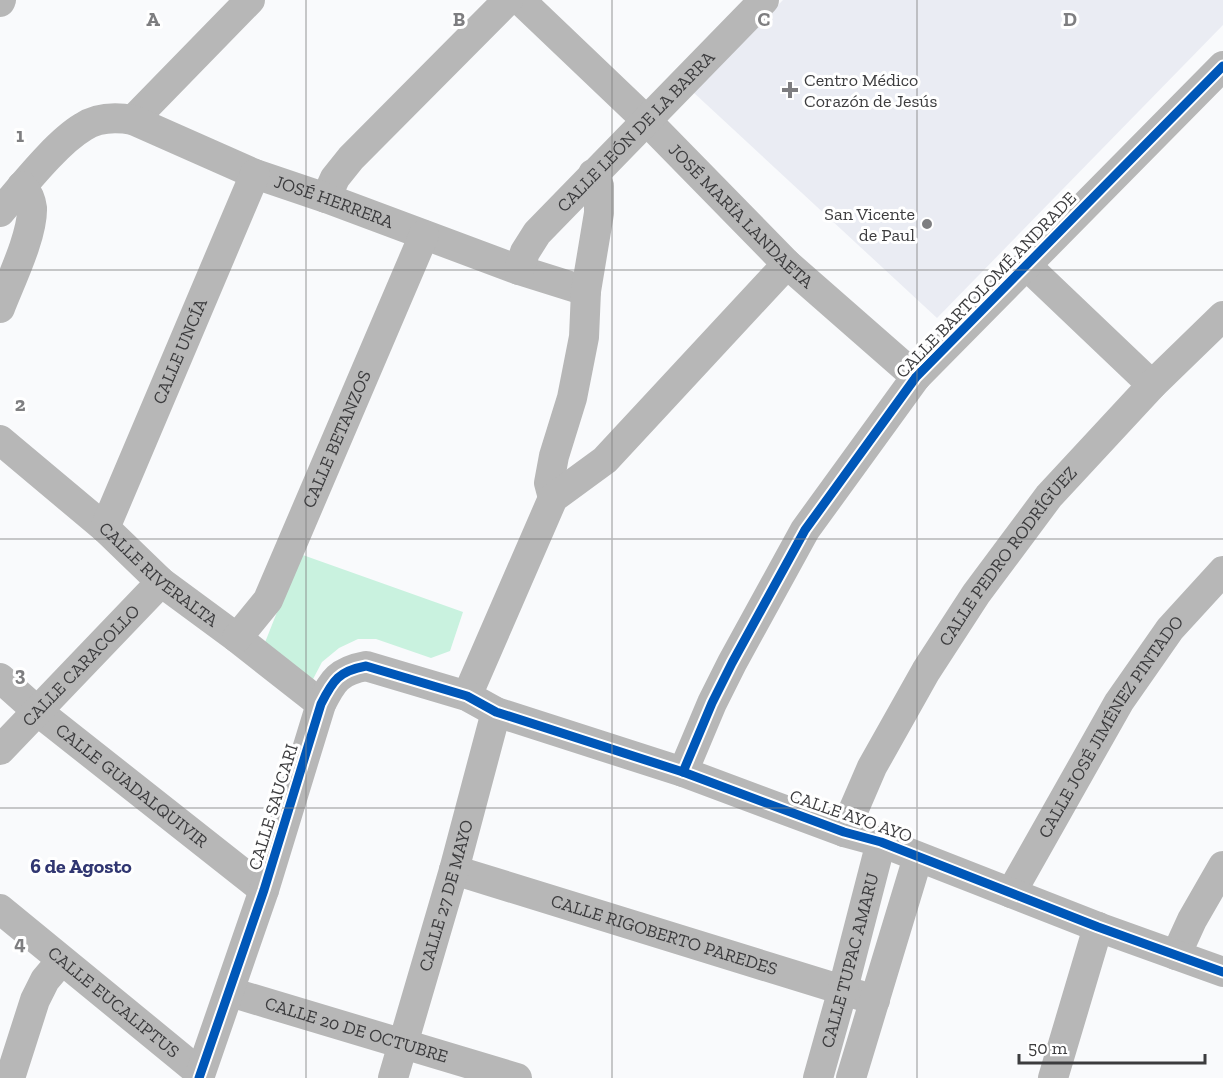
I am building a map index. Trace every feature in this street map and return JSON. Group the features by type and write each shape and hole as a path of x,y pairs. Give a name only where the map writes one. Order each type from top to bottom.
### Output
{"street":[{"path":"133,120 250,0"},
{"path":"326,198 335,178 351,158 508,0"},
{"name":"JOSÉ MARÍA LANDAETA","path":"520,0 647,121 787,264 916,377"},
{"name":"CALLE LEÓN DE LA BARRA","path":"519,270 525,252 537,233 764,0"},
{"name":"CALLE BARTOLOMÉ ANDRADE","path":"683,772 708,711 732,663 805,530 916,377 1223,66"},
{"name":"JOSÉ HERRERA","path":"22,186 62,144 84,126 112,117 133,120 255,174 519,270 586,291"},
{"name":"CALLE UNCÍA","path":"105,528 255,174"},
{"path":"553,498 549,483 554,456 572,398 584,337 586,291 599,213 599,186 593,174"},
{"path":"0,212 22,186 28,194 32,207 30,226 0,308"},
{"name":"CALLE BETANZOS","path":"237,638 268,600 424,235"},
{"path":"467,696 553,498 605,460 787,264"},
{"path":"1027,266 1152,385"},
{"name":"CALLE PEDRO RODRÍGUEZ","path":"844,832 872,767 926,671 976,594 1048,496 1152,385 1223,316"},
{"name":"CALLE RIVERALTA","path":"0,440 105,528 161,582 321,704"},
{"name":"CALLE JOSÉ JIMÉNEZ PINTADO","path":"1011,893 1119,702 1170,629 1223,571"},
{"name":"CALLE CARACOLLO","path":"0,750 161,582"},
{"name":"CALLE SAUCARI","path":"200,1076 264,890 321,704 330,686 340,675 351,669 366,666 467,696"},
{"name":"CALLE GUADALQUIVIR","path":"0,678 36,710 264,890"},
{"name":"CALLE AYO AYO","path":"467,696 496,712 683,772 844,832 881,842 1098,927 1223,972"},
{"name":"CALLE 27 DE MAYO","path":"393,1078 454,870 496,712"},
{"name":"CALLE TUPAC AMARU","path":"818,1078 881,842"},
{"name":"CALLE TUPAC AMARU","path":"851,1078 918,857"},
{"path":"1176,955 1192,920 1223,866"},
{"name":"CALLE RIGOBERTO PAREDES","path":"454,870 875,1000"},
{"name":"CALLE EUCALIPTUS","path":"0,909 200,1076"},
{"path":"1053,1078 1098,927"},
{"path":"10,1078 35,1000 45,980 61,961"},
{"name":"CALLE 20 DE OCTUBRE","path":"230,992 517,1078"}],"shaded area":[{"path":"783,0 1223,0 1223,25 937,318 693,92"}],"green space":[{"path":"300,554 463,612 450,651 431,658 376,639 358,639 339,648 322,662 312,681 264,645"}],"cycle path":[{"path":"683,772 712,703 732,663 805,530 916,377 1223,66"},
{"path":"199,1078 264,890 321,704 338,678 349,671 366,666 467,696 496,712 683,772 844,832 881,842 1098,927 1223,972"}],"place":[{"name":"Centro Médico Corazón de Jesús","path":"790,90"},
{"name":"San Vicente de Paul","path":"927,224"}],"district":[{"name":"6 de Agosto","path":"81,866"}]}
